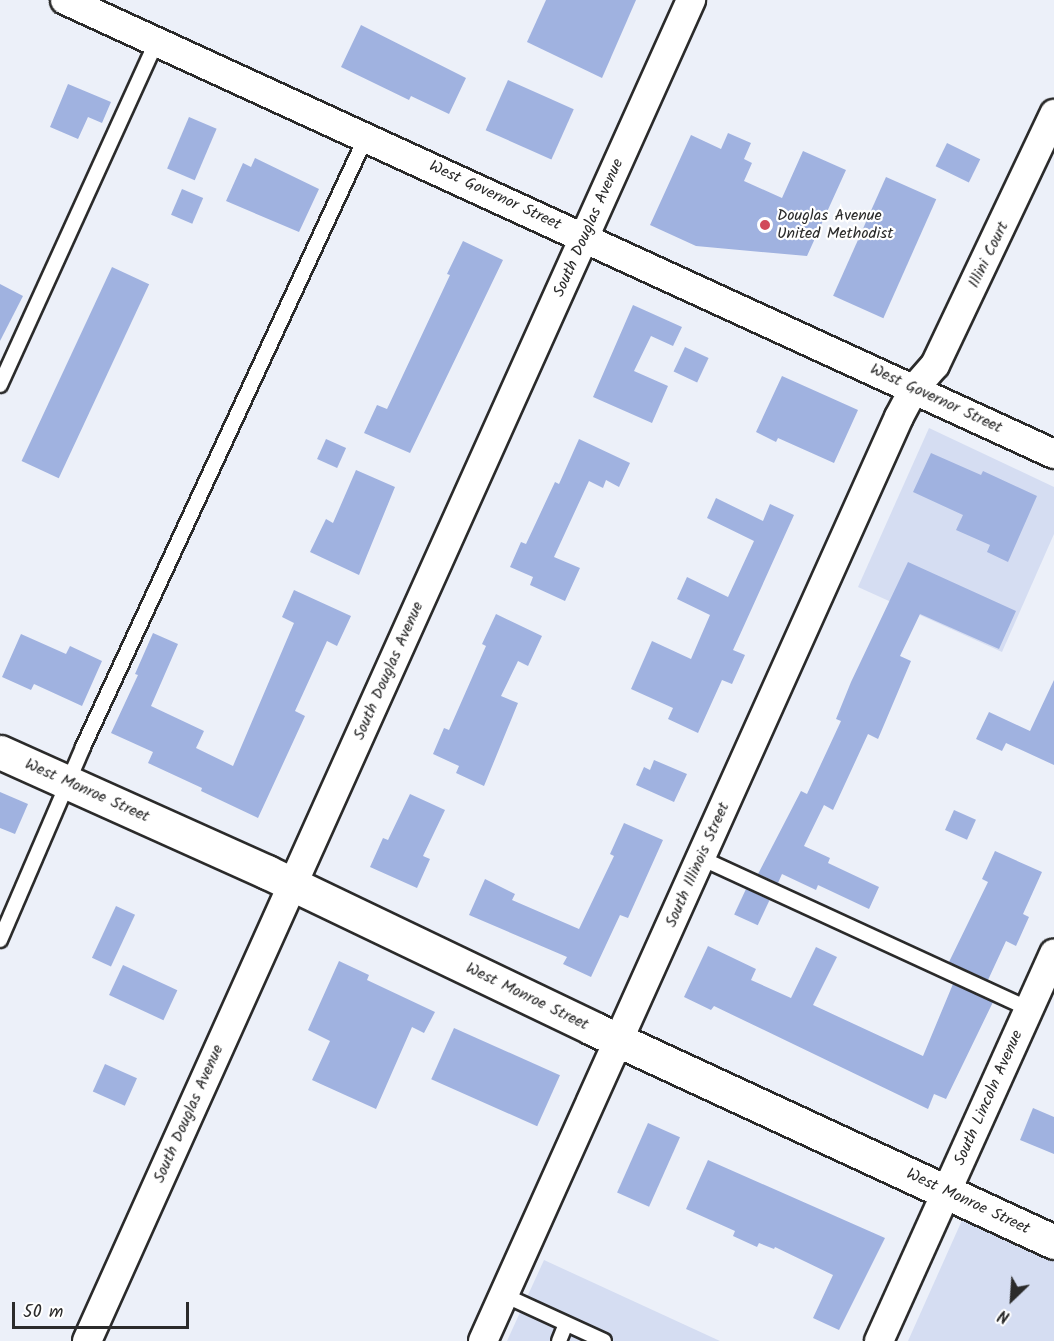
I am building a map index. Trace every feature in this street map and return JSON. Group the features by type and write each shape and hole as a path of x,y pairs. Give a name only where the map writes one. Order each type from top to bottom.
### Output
{"street":[{"name":"West Governor Street","path":"65,0 1054,454"},
{"name":"South Douglas Avenue","path":"87,1341 691,0"},
{"name":"Illini Court","path":"914,389 935,364 1054,114"},
{"name":"South Illinois Street","path":"483,1341 914,389"},
{"name":"West Monroe Street","path":"0,752 293,884 619,1040 1054,1242"},
{"name":"South Lincoln Avenue","path":"879,1341 1054,954"}],"lane":[{"path":"0,386 157,41"},
{"path":"0,940 68,782 366,137"},
{"path":"701,858 1029,1009"},
{"path":"504,1296 604,1341"},
{"path":"559,1341 566,1324"}],"shaded area":[{"path":"929,428 1054,487 1054,534 1002,652 858,587"},
{"path":"963,1218 974,1219 1054,1256 1054,1341 908,1341"},
{"path":"544,1260 720,1341 507,1341"}],"building":[{"path":"546,0 636,0 602,78 527,42"},
{"path":"361,25 466,78 449,114 411,96 409,100 341,67"},
{"path":"508,80 574,109 551,160 486,130"},
{"path":"68,84 111,102 102,123 88,117 78,139 50,127"},
{"path":"189,117 217,129 195,180 167,169"},
{"path":"728,133 751,143 744,159 752,163 744,181 782,198 803,151 846,170 807,256 696,246 650,225 691,135 721,149"},
{"path":"947,143 980,159 969,183 936,166"},
{"path":"255,158 319,189 299,232 226,201 243,163 251,167"},
{"path":"886,177 936,199 883,318 833,296"},
{"path":"182,189 203,198 192,224 171,215"},
{"path":"463,241 503,260 410,453 364,433 377,405 387,409 450,275 447,274"},
{"path":"112,267 149,284 59,478 22,461"},
{"path":"0,284 23,296 0,341"},
{"path":"633,305 682,327 673,346 651,336 634,371 668,386 652,423 593,397"},
{"path":"685,347 709,358 697,382 674,371"},
{"path":"782,376 858,410 834,463 778,438 776,442 756,432"},
{"path":"326,439 346,448 337,468 317,459"},
{"path":"579,439 630,463 619,487 606,480 603,488 589,481 554,557 580,568 565,601 530,585 533,577 510,567 521,542 526,544 555,482 559,484"},
{"path":"931,453 981,475 983,471 1037,496 1008,562 987,552 990,545 956,530 963,515 913,492"},
{"path":"356,470 395,487 359,575 310,552 326,519 333,523"},
{"path":"716,498 763,521 770,504 794,515 733,650 745,655 732,684 722,680 698,733 668,719 673,708 631,689 652,641 691,659 710,615 677,599 687,577 728,597 754,541 707,518"},
{"path":"908,562 1016,611 999,649 920,614 900,656 911,661 878,739 868,734 833,810 824,805 804,846 830,858 828,863 879,887 869,909 818,885 816,890 782,874 778,883 758,874 801,791 807,794 841,721 836,719 851,682"},
{"path":"294,590 351,616 337,646 327,641 295,711 305,716 258,818 148,763 153,752 111,733 138,675 135,674 153,633 178,644 151,706 204,731 196,748 233,766 294,623 282,617"},
{"path":"496,614 542,636 528,666 518,661 501,696 518,703 484,786 456,773 459,766 433,754 444,728 449,730 486,646 482,644"},
{"path":"21,634 66,654 70,646 102,661 82,706 34,684 31,690 2,677"},
{"path":"1054,680 1054,765 1006,743 1002,751 976,739 989,712 1030,731"},
{"path":"654,760 687,774 674,802 636,785 644,767 650,770"},
{"path":"0,792 28,804 15,834 0,828"},
{"path":"410,794 445,810 423,856 430,859 417,888 370,867 383,838 388,840"},
{"path":"954,810 976,820 967,840 945,830"},
{"path":"624,823 663,840 628,918 620,915 591,977 563,964 567,957 469,915 485,879 515,894 512,900 579,929 614,856 610,854"},
{"path":"995,851 1042,872 1023,914 1029,917 1016,946 1006,941 988,980 949,962 988,882 982,879"},
{"path":"746,889 770,900 758,925 734,914"},
{"path":"116,906 135,915 111,967 92,958"},
{"path":"708,946 756,969 751,980 791,998 816,947 837,957 813,1005 923,1056 953,984 993,1002 946,1099 934,1094 928,1109 714,1006 711,1010 684,997"},
{"path":"339,961 369,975 367,980 435,1012 424,1033 412,1027 376,1109 312,1080 330,1041 308,1030"},
{"path":"123,965 177,990 163,1020 109,995"},
{"path":"454,1028 560,1075 537,1126 431,1079"},
{"path":"105,1064 137,1078 125,1106 93,1091"},
{"path":"1033,1108 1054,1117 1054,1154 1020,1140"},
{"path":"648,1123 680,1137 649,1207 617,1192"},
{"path":"708,1160 885,1238 839,1330 813,1318 833,1275 775,1247 774,1249 759,1243 757,1247 733,1236 735,1231 686,1209"}],"place":[{"name":"Douglas Avenue United Methodist","path":"765,225"}]}
